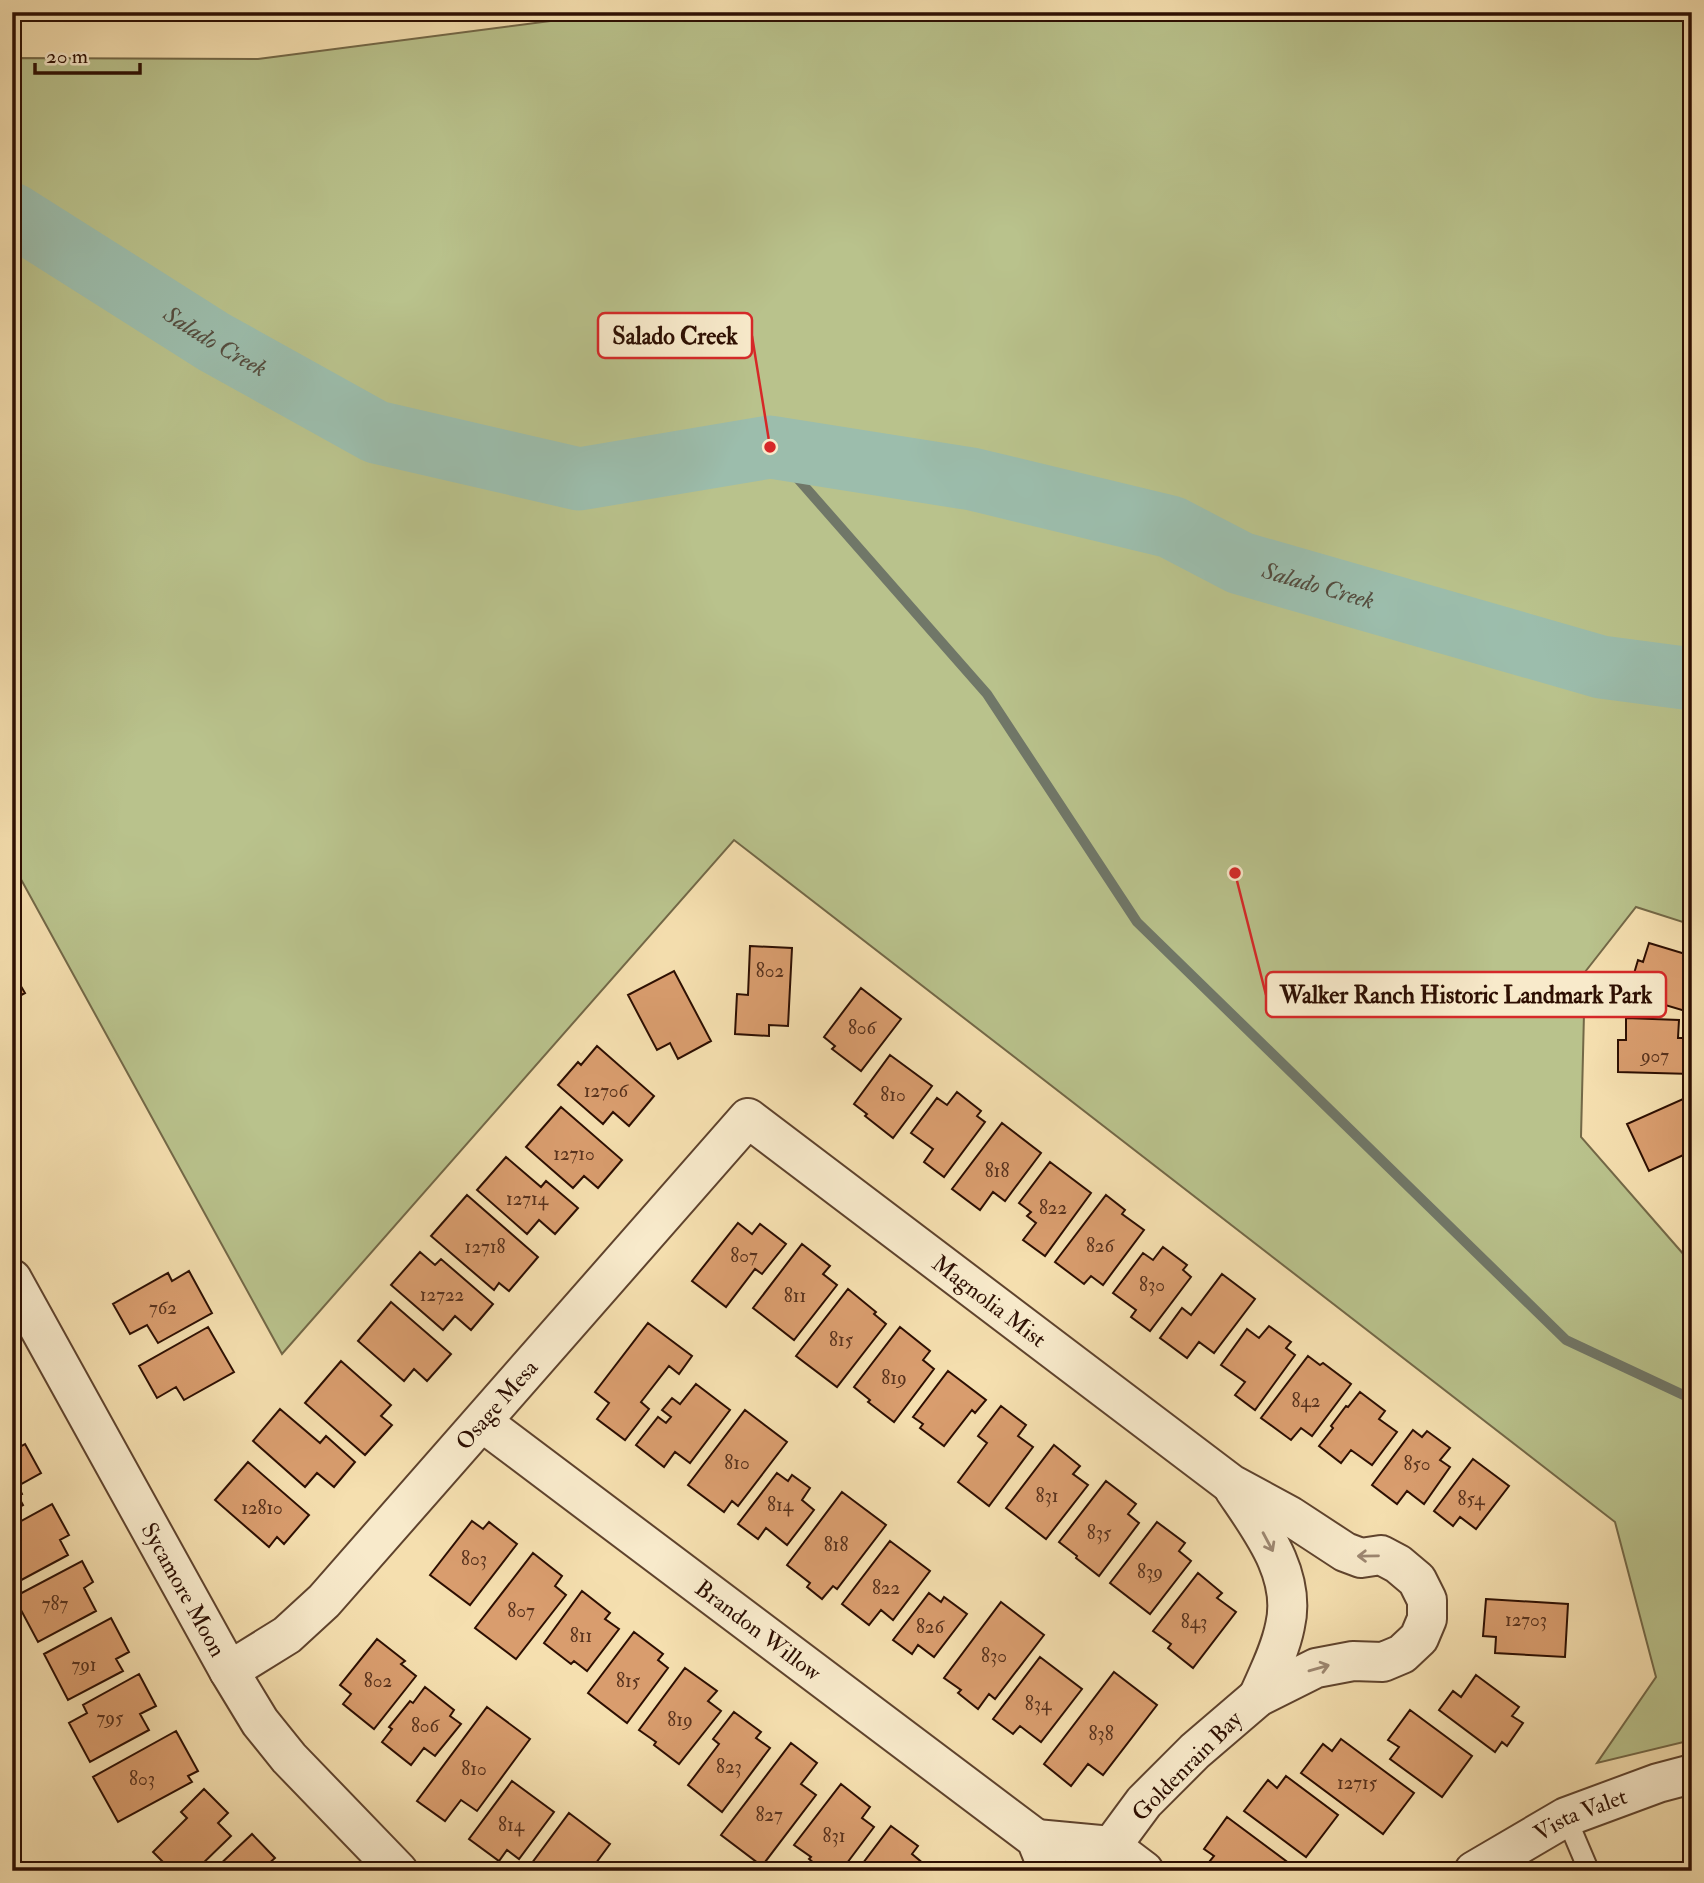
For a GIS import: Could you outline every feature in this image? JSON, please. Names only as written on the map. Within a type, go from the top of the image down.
[{"type":"street","name":"Osage Mesa","points":[[229,1671],[287,1635],[324,1601],[748,1118]]},
{"type":"street","name":"Magnolia Mist","points":[[748,1118],[1231,1484],[1290,1516],[1345,1552],[1361,1558],[1381,1555],[1398,1564],[1416,1580],[1427,1600],[1427,1619],[1419,1638],[1402,1654],[1383,1662],[1353,1661],[1316,1668],[1258,1697]]},
{"type":"street","name":"Sycamore Moon","points":[[12,1279],[229,1671],[260,1722],[289,1758],[398,1871]]},
{"type":"street","name":"Brandon Willow","points":[[482,1422],[1043,1855],[1102,1858]]},
{"type":"street","name":"Magnolia Mist","points":[[1231,1484],[1268,1540],[1283,1574],[1288,1597],[1286,1626],[1258,1697]]},
{"type":"street","name":"Goldenrain Bay","points":[[1102,1858],[1144,1802],[1195,1751],[1258,1697]]},
{"type":"street","name":"Vista Valet","points":[[1474,1871],[1566,1817],[1658,1783],[1692,1774]]},
{"type":"street","points":[[1102,1858],[1144,1871]]},
{"type":"lane","points":[[1566,1817],[1589,1871]]},
{"type":"green space","points":[[620,12],[1692,12],[1692,925],[1636,907],[1585,972],[1581,1137],[1692,1264],[1692,1740],[1597,1763],[1656,1677],[1615,1522],[734,840],[282,1354],[12,863],[12,58],[258,59]]},
{"type":"building","points":[[1649,943],[1692,956],[1692,1013],[1628,994],[1638,960],[1643,962]]},
{"type":"building","points":[[750,946],[792,948],[788,1026],[769,1025],[769,1036],[735,1034],[737,994],[748,995]]},
{"type":"building","points":[[12,971],[25,993],[12,1000]]},
{"type":"building","points":[[674,971],[711,1041],[678,1059],[670,1043],[657,1050],[628,995]]},
{"type":"building","points":[[861,988],[901,1019],[861,1071],[832,1049],[835,1046],[824,1037]]},
{"type":"building","points":[[1626,1018],[1679,1020],[1678,1038],[1692,1038],[1692,1074],[1618,1072],[1618,1040],[1626,1040]]},
{"type":"building","points":[[597,1046],[654,1096],[629,1126],[613,1112],[603,1124],[558,1085],[578,1062],[581,1065]]},
{"type":"building","points":[[890,1055],[932,1086],[893,1138],[854,1104]]},
{"type":"building","points":[[957,1092],[981,1111],[977,1116],[985,1122],[944,1177],[924,1162],[933,1149],[911,1133],[937,1098],[947,1105]]},
{"type":"building","points":[[1692,1095],[1692,1151],[1649,1171],[1627,1124]]},
{"type":"building","points":[[561,1107],[622,1160],[598,1188],[584,1176],[573,1188],[526,1147]]},
{"type":"building","points":[[1002,1123],[1041,1153],[1005,1201],[993,1192],[980,1210],[952,1189]]},
{"type":"building","points":[[506,1157],[541,1187],[546,1181],[578,1208],[555,1234],[539,1220],[527,1234],[477,1190]]},
{"type":"building","points":[[1050,1162],[1091,1193],[1045,1256],[1023,1240],[1036,1223],[1027,1216],[1031,1212],[1019,1203]]},
{"type":"building","points":[[467,1195],[538,1257],[509,1291],[499,1283],[494,1290],[431,1236]]},
{"type":"building","points":[[1106,1195],[1125,1210],[1122,1214],[1144,1230],[1103,1285],[1091,1276],[1084,1284],[1055,1262]]},
{"type":"building","points":[[738,1223],[752,1234],[760,1224],[786,1244],[762,1274],[755,1269],[726,1307],[692,1281]]},
{"type":"building","points":[[802,1244],[830,1266],[823,1274],[837,1285],[794,1340],[753,1308]]},
{"type":"building","points":[[1163,1247],[1187,1265],[1183,1270],[1191,1277],[1150,1331],[1131,1317],[1136,1310],[1113,1293],[1143,1253],[1153,1260]]},
{"type":"building","points":[[420,1252],[435,1265],[441,1259],[493,1304],[471,1330],[455,1316],[443,1330],[391,1285]]},
{"type":"building","points":[[189,1271],[212,1313],[158,1343],[147,1325],[130,1334],[113,1304],[168,1273],[172,1281]]},
{"type":"building","points":[[1222,1274],[1255,1299],[1214,1353],[1199,1342],[1187,1358],[1160,1338],[1182,1308],[1191,1315]]},
{"type":"building","points":[[848,1289],[886,1324],[837,1387],[796,1356]]},
{"type":"building","points":[[391,1302],[451,1354],[427,1381],[414,1369],[404,1381],[358,1341]]},
{"type":"building","points":[[648,1323],[692,1356],[679,1374],[669,1366],[641,1402],[649,1409],[625,1440],[597,1419],[609,1403],[595,1392]]},
{"type":"building","points":[[1269,1326],[1291,1342],[1286,1348],[1295,1355],[1255,1410],[1235,1395],[1245,1382],[1221,1365],[1247,1329],[1259,1338]]},
{"type":"building","points":[[208,1327],[234,1372],[184,1400],[176,1387],[157,1398],[139,1366]]},
{"type":"building","points":[[900,1327],[930,1351],[923,1360],[934,1369],[894,1422],[854,1387]]},
{"type":"building","points":[[1308,1356],[1320,1365],[1323,1363],[1351,1384],[1312,1436],[1301,1428],[1291,1440],[1261,1418]]},
{"type":"building","points":[[341,1361],[391,1405],[381,1416],[392,1425],[365,1455],[305,1403]]},
{"type":"building","points":[[948,1371],[986,1400],[975,1413],[972,1410],[944,1446],[920,1428],[923,1424],[913,1417]]},
{"type":"building","points":[[696,1384],[730,1410],[690,1463],[675,1452],[664,1467],[636,1445],[658,1417],[666,1423],[671,1417],[662,1410],[672,1398],[680,1404]]},
{"type":"building","points":[[1360,1392],[1385,1411],[1379,1419],[1397,1432],[1372,1465],[1351,1450],[1341,1463],[1319,1446],[1346,1406],[1348,1407]]},
{"type":"building","points":[[1001,1406],[1026,1425],[1018,1436],[1033,1447],[989,1506],[958,1482],[987,1443],[978,1436]]},
{"type":"building","points":[[280,1409],[320,1443],[326,1436],[355,1462],[334,1487],[317,1473],[305,1487],[253,1441]]},
{"type":"building","points":[[745,1410],[787,1442],[738,1506],[732,1501],[724,1512],[688,1485]]},
{"type":"building","points":[[1413,1430],[1422,1437],[1427,1431],[1450,1448],[1440,1460],[1450,1467],[1424,1504],[1407,1491],[1397,1504],[1372,1485]]},
{"type":"building","points":[[25,1444],[41,1473],[18,1486],[22,1494],[18,1496],[23,1505],[12,1511],[12,1451]]},
{"type":"building","points":[[1054,1445],[1080,1466],[1073,1474],[1088,1485],[1046,1539],[1006,1508]]},
{"type":"building","points":[[1473,1459],[1509,1486],[1476,1529],[1460,1517],[1453,1526],[1434,1511]]},
{"type":"building","points":[[248,1462],[309,1515],[284,1544],[277,1537],[269,1547],[215,1500]]},
{"type":"building","points":[[777,1473],[788,1481],[792,1475],[810,1488],[802,1500],[814,1510],[787,1545],[766,1528],[758,1539],[738,1524]]},
{"type":"building","points":[[1106,1481],[1136,1504],[1128,1514],[1139,1523],[1099,1576],[1059,1542]]},
{"type":"building","points":[[842,1492],[886,1525],[837,1589],[833,1586],[822,1599],[807,1587],[810,1583],[787,1565]]},
{"type":"building","points":[[52,1504],[69,1535],[60,1540],[68,1555],[12,1585],[12,1526]]},
{"type":"building","points":[[472,1521],[483,1529],[489,1522],[517,1544],[470,1605],[430,1575]]},
{"type":"building","points":[[1157,1522],[1185,1543],[1179,1551],[1191,1561],[1150,1614],[1110,1583]]},
{"type":"building","points":[[890,1541],[930,1571],[893,1620],[881,1610],[869,1625],[842,1604]]},
{"type":"building","points":[[533,1553],[562,1576],[555,1586],[566,1595],[516,1659],[475,1628]]},
{"type":"building","points":[[82,1561],[93,1582],[84,1588],[96,1611],[38,1642],[14,1597]]},
{"type":"building","points":[[1198,1573],[1222,1593],[1217,1598],[1236,1612],[1193,1668],[1168,1648],[1171,1644],[1153,1631]]},
{"type":"building","points":[[582,1591],[610,1613],[605,1619],[619,1629],[587,1671],[574,1661],[571,1664],[544,1643]]},
{"type":"building","points":[[929,1593],[941,1602],[944,1597],[967,1614],[934,1657],[918,1645],[912,1654],[893,1640]]},
{"type":"building","points":[[1486,1599],[1568,1604],[1565,1657],[1495,1653],[1496,1637],[1483,1636]]},
{"type":"building","points":[[1001,1602],[1044,1635],[995,1699],[989,1694],[978,1709],[958,1693],[961,1690],[944,1678]]},
{"type":"building","points":[[111,1618],[129,1652],[116,1659],[123,1671],[68,1700],[44,1654]]},
{"type":"building","points":[[634,1632],[663,1654],[658,1660],[668,1668],[627,1723],[588,1693]]},
{"type":"building","points":[[377,1639],[405,1661],[401,1664],[416,1676],[374,1729],[343,1704],[351,1694],[340,1685]]},
{"type":"building","points":[[1040,1657],[1082,1689],[1041,1742],[1020,1726],[1013,1734],[993,1719]]},
{"type":"building","points":[[685,1668],[717,1691],[708,1701],[721,1711],[679,1764],[639,1730]]},
{"type":"building","points":[[1114,1672],[1157,1705],[1103,1775],[1088,1764],[1071,1786],[1044,1764]]},
{"type":"building","points":[[139,1674],[156,1706],[140,1714],[149,1730],[90,1762],[69,1723],[87,1713],[83,1705]]},
{"type":"building","points":[[1476,1675],[1519,1707],[1512,1716],[1523,1723],[1507,1746],[1502,1742],[1495,1752],[1439,1710],[1453,1691],[1461,1697]]},
{"type":"building","points":[[425,1687],[454,1710],[450,1716],[461,1724],[435,1756],[424,1748],[411,1765],[382,1742],[392,1729],[389,1727]]},
{"type":"building","points":[[487,1707],[530,1739],[477,1811],[461,1800],[445,1821],[417,1801]]},
{"type":"building","points":[[1410,1710],[1472,1756],[1442,1797],[1390,1759],[1399,1747],[1388,1740]]},
{"type":"building","points":[[734,1712],[761,1732],[756,1738],[770,1748],[722,1812],[688,1785],[719,1744],[713,1739]]},
{"type":"building","points":[[176,1731],[198,1771],[188,1776],[192,1782],[118,1822],[93,1777]]},
{"type":"building","points":[[1341,1739],[1414,1793],[1383,1834],[1301,1773],[1323,1744],[1332,1751]]},
{"type":"building","points":[[791,1743],[817,1763],[801,1784],[816,1795],[762,1866],[721,1835]]},
{"type":"building","points":[[1286,1776],[1338,1815],[1306,1857],[1244,1811],[1268,1780],[1277,1788]]},
{"type":"building","points":[[512,1781],[554,1812],[519,1859],[507,1850],[499,1861],[469,1839]]},
{"type":"building","points":[[841,1784],[870,1807],[862,1818],[874,1827],[841,1871],[824,1871],[794,1845]]},
{"type":"building","points":[[204,1789],[228,1813],[218,1823],[231,1836],[195,1871],[172,1871],[153,1852],[187,1818],[181,1812]]},
{"type":"building","points":[[569,1813],[610,1844],[590,1871],[526,1871]]},
{"type":"building","points":[[1227,1817],[1290,1864],[1284,1871],[1210,1871],[1205,1867],[1214,1856],[1204,1849]]},
{"type":"building","points":[[891,1826],[918,1846],[912,1854],[924,1864],[920,1871],[857,1871]]},
{"type":"building","points":[[252,1834],[275,1858],[266,1866],[271,1871],[213,1871]]},
{"type":"waterway","name":"Salado Creek","points":[[12,214],[214,342],[376,432],[579,479],[770,447],[972,479],[1171,527],[1240,563],[1601,667],[1692,679]]},
{"type":"waterway","points":[[770,447],[987,694],[1137,922],[1566,1340],[1692,1399]]},
{"type":"place","name":"Salado Creek","points":[[770,447]]},
{"type":"place","name":"Walker Ranch Historic Landmark Park","points":[[1235,873]]}]
